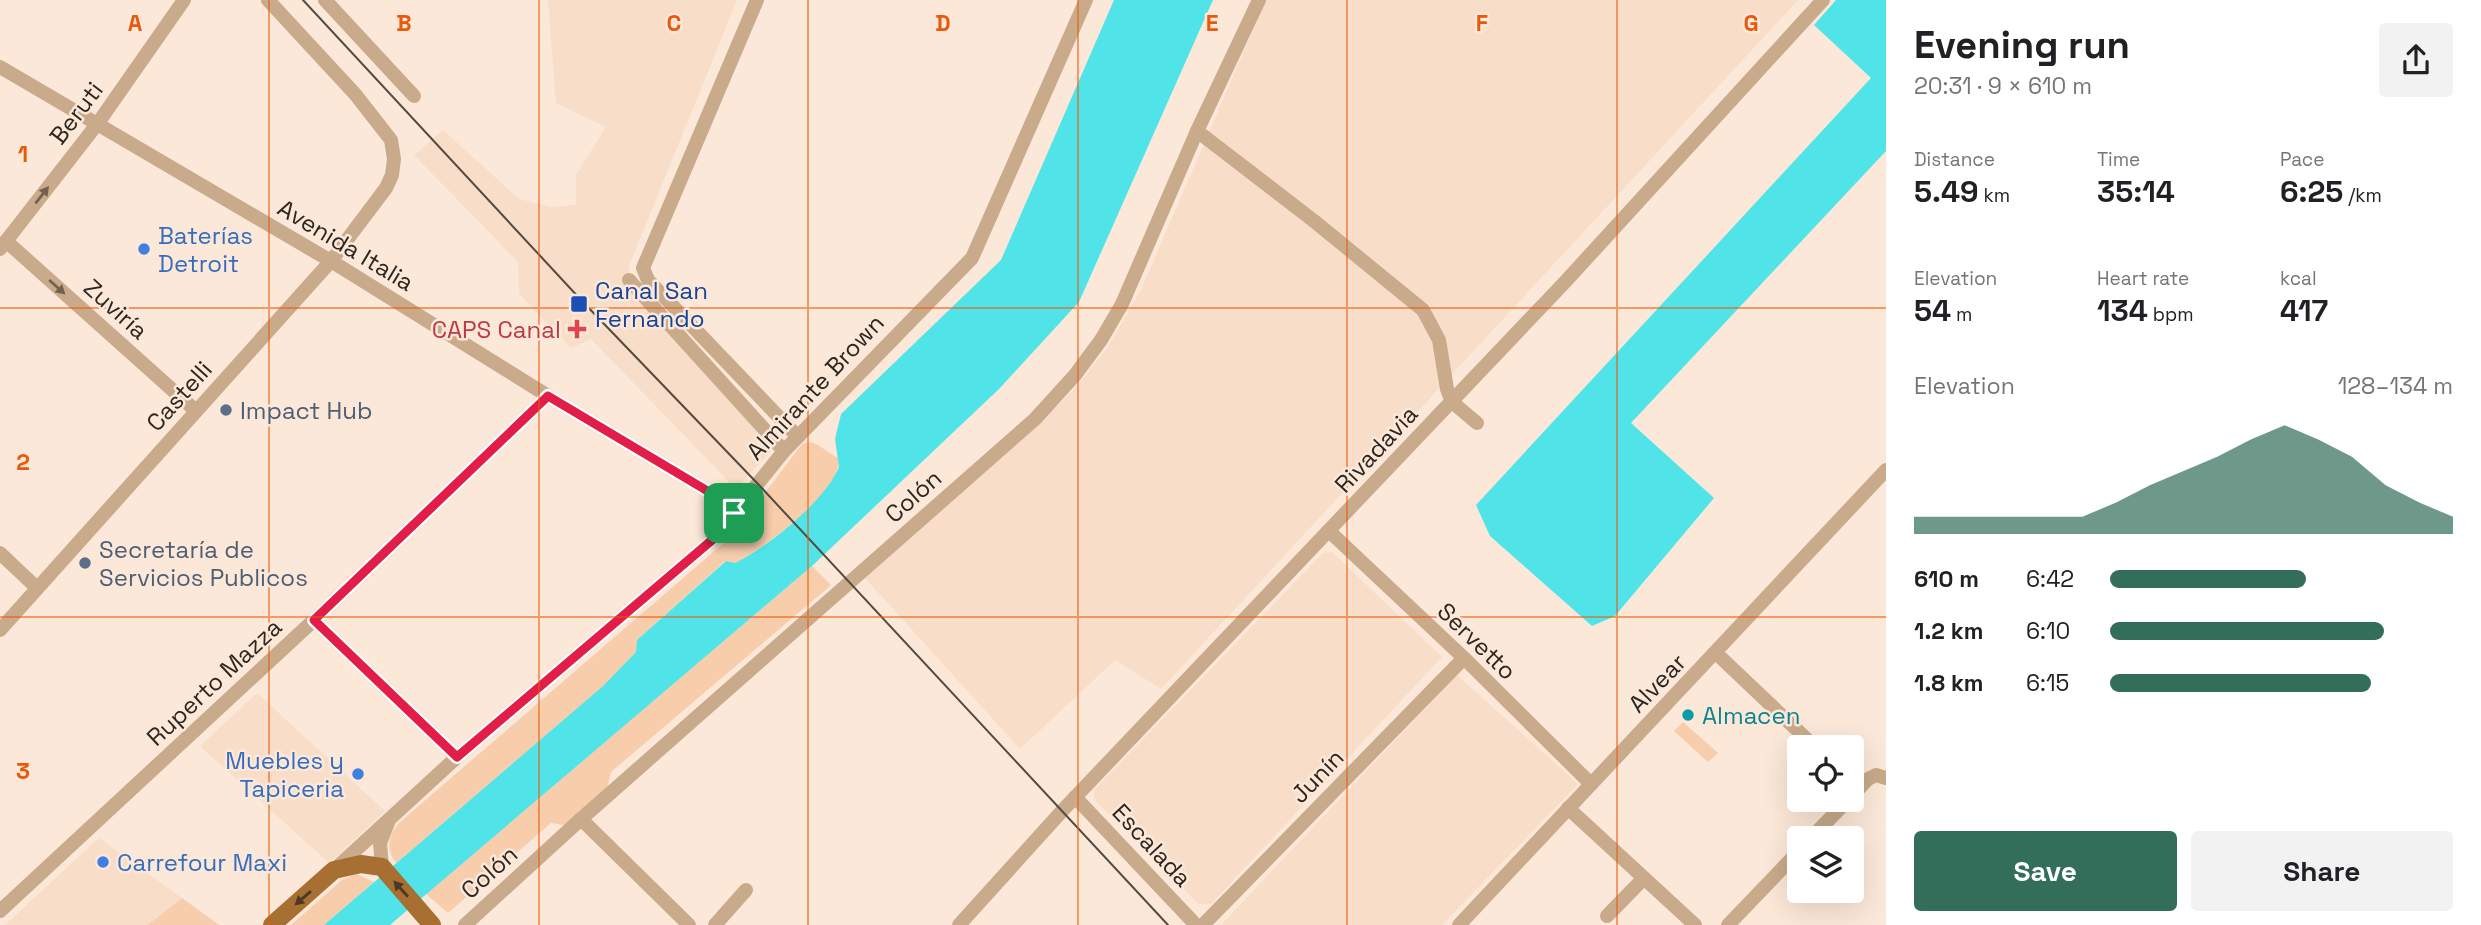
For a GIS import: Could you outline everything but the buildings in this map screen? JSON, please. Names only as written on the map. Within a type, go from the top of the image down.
[{"type":"main road","points":[[334,870],[361,864],[382,867],[426,918]]},
{"type":"main road","name":"Almirante Brown","points":[[272,925],[334,870]]},
{"type":"street","name":"Beruti","points":[[3,245],[98,123],[184,0]]},
{"type":"street","name":"Castelli","points":[[0,629],[331,261],[386,188],[392,174],[394,159],[391,140],[355,94],[268,0]]},
{"type":"street","points":[[325,0],[414,96]]},
{"type":"street","points":[[757,0],[643,268],[648,280],[798,437]]},
{"type":"street","name":"Almirante Brown","points":[[334,870],[457,757],[725,529],[734,513],[784,451],[972,258],[1086,0]]},
{"type":"street","name":"Colón","points":[[465,925],[581,819],[1035,419],[1075,375],[1101,340],[1122,304],[1197,131],[1259,0]]},
{"type":"street","name":"Rivadavia","points":[[958,925],[1075,797],[1565,282],[1823,0]]},
{"type":"street","name":"Avenida Italia","points":[[0,67],[331,261],[548,396],[721,499],[734,513]]},
{"type":"street","points":[[1197,131],[1423,310],[1439,340],[1447,389],[1452,402],[1477,423]]},
{"type":"street","name":"Zuviría","points":[[3,245],[196,411]]},
{"type":"street","points":[[629,280],[784,451]]},
{"type":"street","name":"Ruperto Mazza","points":[[0,911],[314,620],[548,396]]},
{"type":"street","name":"Alvear","points":[[1459,925],[1886,470]]},
{"type":"street","name":"Servetto","points":[[1330,532],[1464,658],[1591,784]]},
{"type":"street","points":[[0,553],[37,588]]},
{"type":"street","points":[[314,620],[457,757]]},
{"type":"street","points":[[1716,653],[1802,735]]},
{"type":"street","name":"Junín","points":[[1203,925],[1464,658]]},
{"type":"street","points":[[1864,782],[1881,776]]},
{"type":"street","name":"Escalada","points":[[1075,797],[1196,925]]},
{"type":"street","points":[[1568,808],[1695,925]]},
{"type":"street","points":[[1822,826],[1834,812]]},
{"type":"street","points":[[382,867],[380,843],[390,818]]},
{"type":"street","points":[[581,819],[689,925]]},
{"type":"street","points":[[1728,925],[1787,864]]},
{"type":"street","points":[[1607,916],[1644,878]]},
{"type":"street","points":[[715,925],[746,890]]},
{"type":"shaded area","points":[[548,0],[737,0],[629,266],[628,285],[773,449],[736,489],[591,339],[571,348],[519,294],[518,262],[414,155],[443,130],[519,199],[552,207],[576,205],[576,175],[606,127],[556,103]]},
{"type":"shaded area","points":[[1266,0],[1798,0],[1161,689],[1115,660],[1020,749],[865,578],[1075,389],[1107,348],[1141,290]]},
{"type":"shaded area","points":[[810,442],[839,459],[828,487],[814,503],[781,533],[748,556],[735,563],[725,561],[637,640],[636,652],[603,686],[396,863],[390,853],[389,842],[400,822],[733,535],[802,444]]},
{"type":"shaded area","points":[[1332,552],[1442,657],[1211,904],[1199,904],[1094,799],[1094,790],[1323,553]]},
{"type":"shaded area","points":[[812,566],[831,585],[611,772],[607,789],[565,825],[551,823],[448,913],[426,894]]},
{"type":"shaded area","points":[[1457,675],[1578,784],[1442,925],[1221,925]]},
{"type":"shaded area","points":[[257,693],[385,811],[329,863],[200,746]]},
{"type":"shaded area","points":[[1683,722],[1718,753],[1708,762],[1674,731]]},
{"type":"shaded area","name":"Carrefour Maxi","points":[[99,838],[219,925],[5,925]]},
{"type":"shaded area","points":[[356,874],[374,882],[324,925],[291,925],[342,880]]},
{"type":"shaded area","points":[[182,898],[219,925],[148,925]]},
{"type":"water","points":[[1114,0],[1213,0],[1079,302],[999,389],[812,566],[390,925],[324,925],[603,686],[636,652],[637,640],[726,561],[735,563],[779,535],[821,494],[839,467],[835,439],[841,414],[1001,260]]},
{"type":"water","points":[[1836,0],[1886,0],[1886,151],[1631,423],[1714,498],[1615,616],[1592,626],[1490,536],[1476,505],[1871,78],[1814,25]]},
{"type":"tram line","points":[[303,0],[1168,925]]},
{"type":"place","name":"Baterías Detroit","points":[[144,249]]},
{"type":"place","name":"Canal San Fernando","points":[[579,304]]},
{"type":"place","name":"CAPS Canal","points":[[577,329]]},
{"type":"place","name":"Impact Hub","points":[[226,410]]},
{"type":"place","name":"Secretaría de Servicios Publicos","points":[[85,563]]},
{"type":"place","name":"Almacen","points":[[1688,715]]},
{"type":"place","name":"Muebles y Tapiceria","points":[[358,774]]},
{"type":"place","name":"Carrefour Maxi","points":[[103,862]]},
{"type":"route","points":[[548,396],[721,499],[734,513],[725,529],[457,757],[314,620],[548,396]]}]
